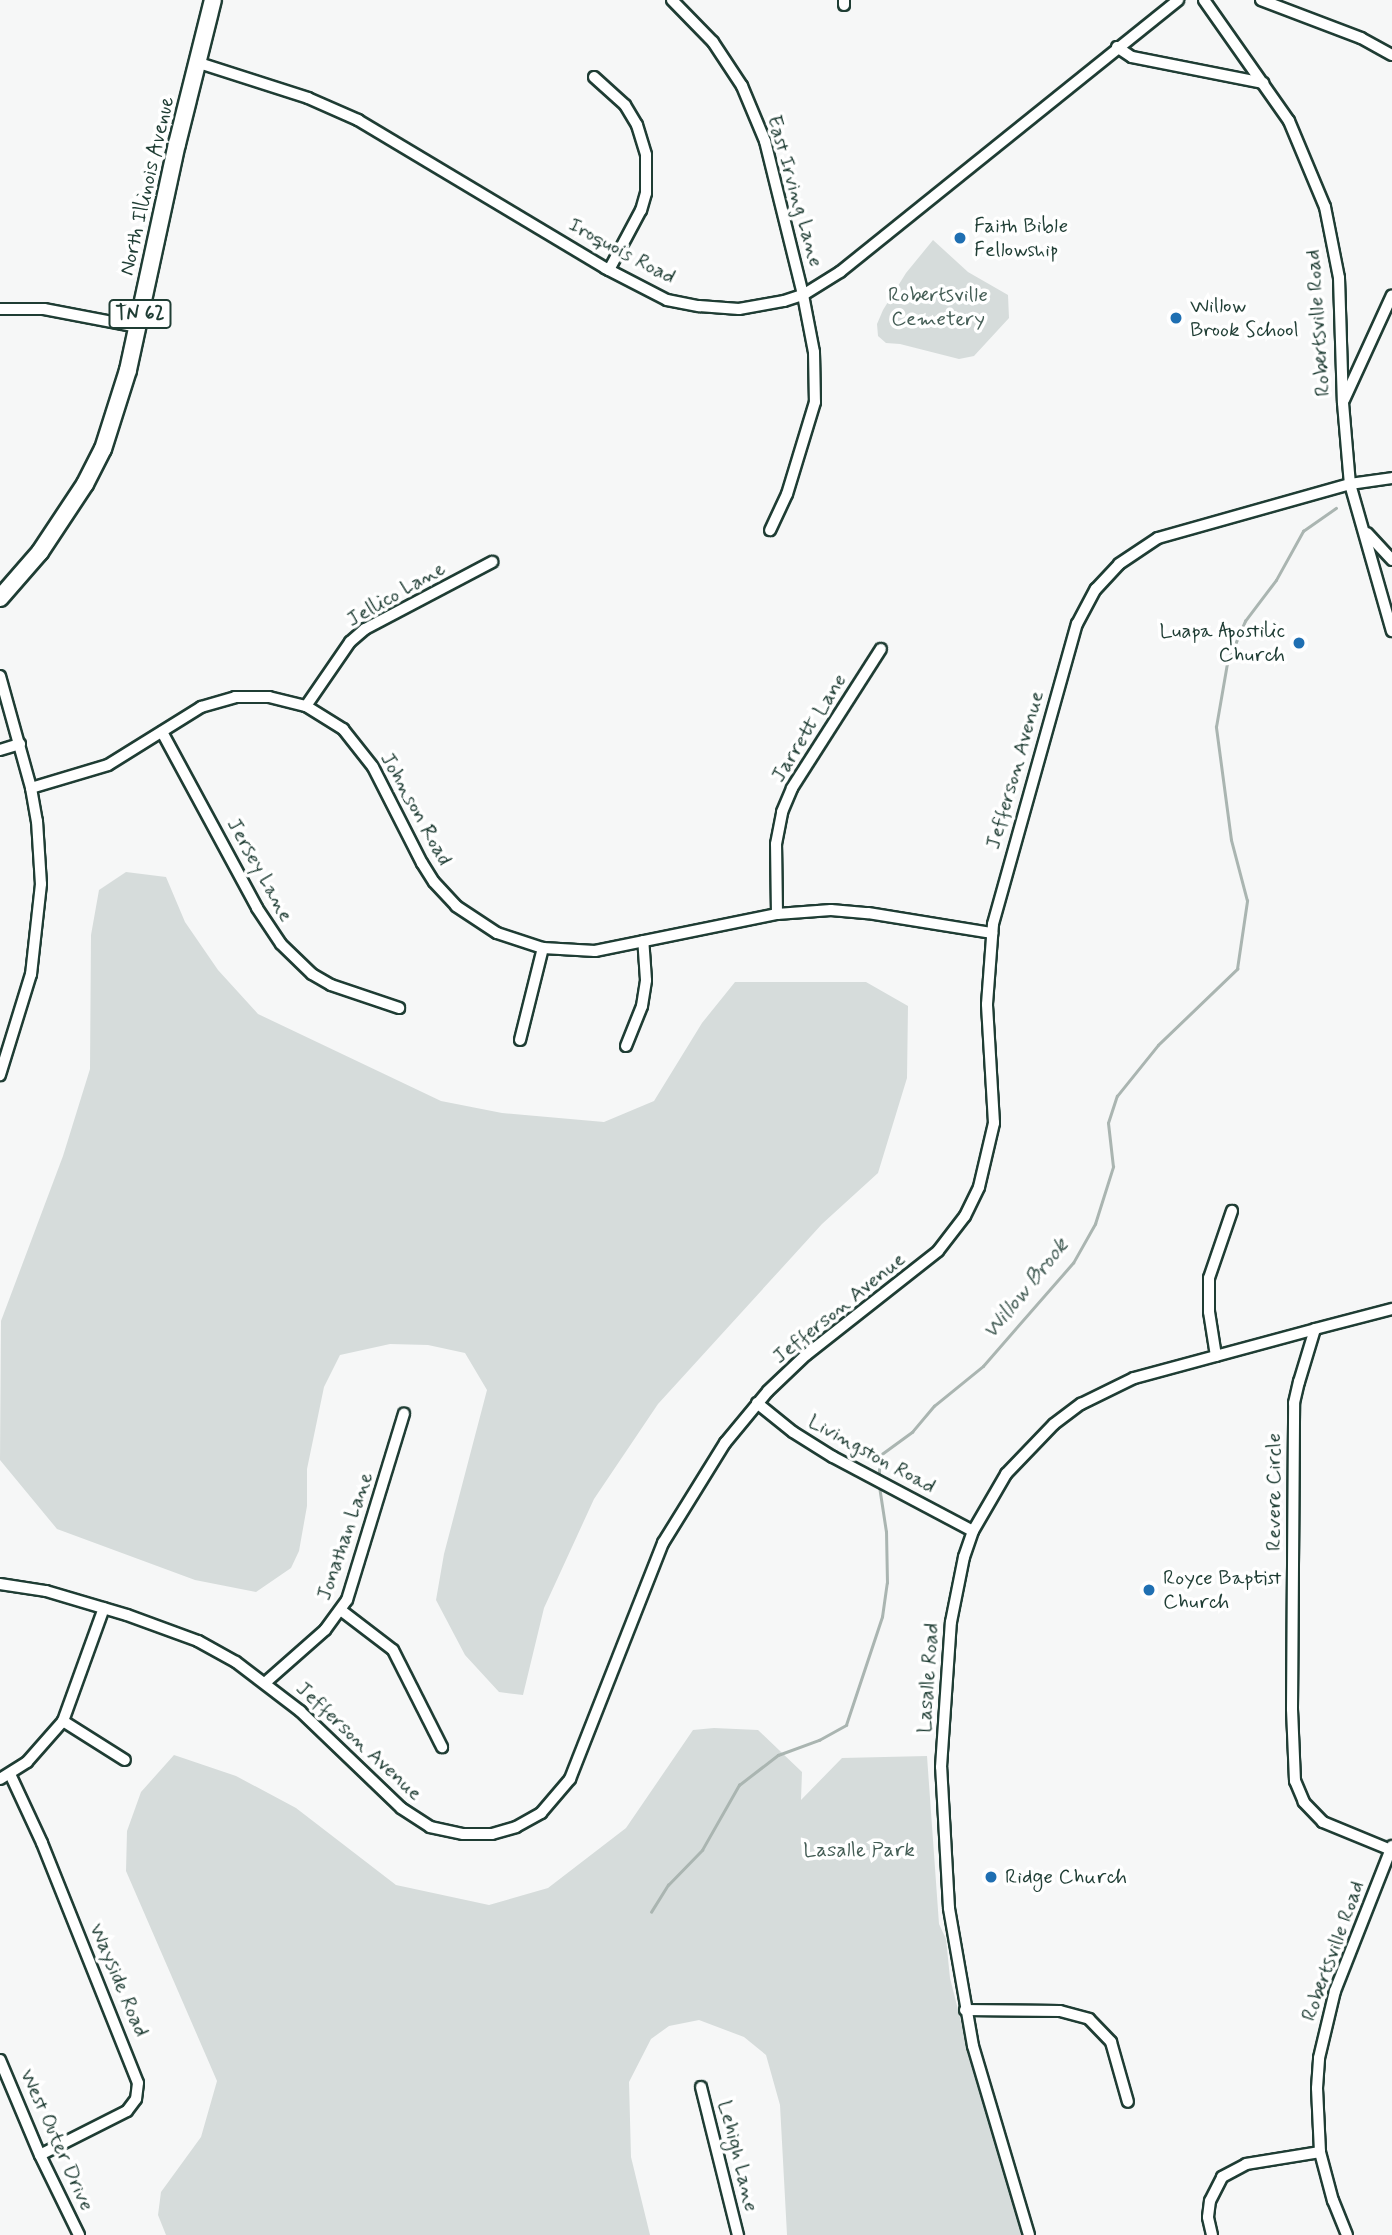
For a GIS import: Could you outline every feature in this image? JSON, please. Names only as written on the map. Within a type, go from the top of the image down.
[{"type":"highway","name":"North Illinois Avenue","points":[[0,598],[40,552],[85,484],[116,412],[138,327],[196,62],[213,0]]},
{"type":"street","name":"East Irving Lane","points":[[672,0],[713,42],[742,86],[765,141],[803,295],[814,352],[815,402],[788,494],[770,530]]},
{"type":"street","name":"Iroquois Road","points":[[196,62],[304,96],[358,120],[609,270],[667,300],[699,306],[751,308],[803,295],[840,272],[1178,0]]},
{"type":"street","name":"Robertsville Road","points":[[1204,0],[1289,121],[1325,207],[1339,278],[1342,403],[1350,484],[1392,631]]},
{"type":"street","points":[[1261,0],[1361,38],[1392,55]]},
{"type":"street","points":[[1117,47],[1132,57],[1263,83]]},
{"type":"street","points":[[594,76],[625,105],[637,125],[646,155],[646,193],[641,210],[609,270]]},
{"type":"street","points":[[1342,403],[1392,295]]},
{"type":"street","points":[[0,309],[44,309],[138,327]]},
{"type":"street","name":"Jefferson Avenue","points":[[0,1584],[46,1591],[198,1641],[266,1682],[401,1808],[430,1827],[463,1834],[492,1833],[516,1827],[541,1813],[570,1779],[651,1569],[675,1520],[725,1443],[757,1403],[831,1333],[938,1251],[965,1216],[979,1187],[993,1123],[987,1013],[992,933],[1077,624],[1096,589],[1119,564],[1158,538],[1350,484],[1392,478]]},
{"type":"street","points":[[1365,531],[1392,560]]},
{"type":"street","name":"Jellico Lane","points":[[306,706],[350,642],[365,629],[492,562]]},
{"type":"street","name":"Jarrett Lane","points":[[777,914],[776,844],[782,812],[792,788],[881,649]]},
{"type":"street","points":[[0,676],[31,788],[40,858],[39,921],[26,994],[0,1075]]},
{"type":"street","name":"Johnson Road","points":[[31,788],[84,775],[107,765],[201,707],[235,697],[269,697],[306,706],[343,729],[359,746],[422,863],[456,905],[497,933],[543,948],[595,951],[777,914],[831,910],[868,913],[992,933]]},
{"type":"street","name":"Jersey Lane","points":[[162,732],[257,908],[281,944],[313,974],[331,985],[399,1008]]},
{"type":"street","points":[[0,750],[20,744]]},
{"type":"street","points":[[626,1046],[642,1006],[646,980],[643,941]]},
{"type":"street","points":[[520,1040],[543,948]]},
{"type":"street","points":[[1216,1356],[1209,1312],[1209,1278],[1232,1211]]},
{"type":"street","points":[[1315,1329],[1392,1309]]},
{"type":"street","name":"Lasalle Road","points":[[1029,2235],[983,2083],[965,2010],[949,1908],[941,1767],[953,1611],[964,1557],[973,1531],[1006,1474],[1054,1424],[1081,1404],[1134,1378],[1315,1329]]},
{"type":"street","name":"Revere Circle","points":[[1315,1329],[1294,1403],[1292,1709],[1295,1781],[1304,1802],[1323,1822],[1391,1848]]},
{"type":"street","name":"Livingston Road","points":[[757,1403],[793,1432],[833,1457],[973,1531]]},
{"type":"street","name":"Jonathan Lane","points":[[266,1682],[325,1630],[342,1611],[357,1572],[404,1414]]},
{"type":"street","points":[[5,1777],[47,1742],[63,1721],[104,1608]]},
{"type":"street","points":[[342,1611],[393,1650],[442,1747]]},
{"type":"street","points":[[63,1721],[125,1760]]},
{"type":"street","name":"Wayside Road","points":[[5,1777],[45,1851],[138,2082],[136,2099],[127,2111],[40,2155]]},
{"type":"street","name":"Robertsville Road","points":[[1348,2235],[1333,2201],[1320,2152],[1317,2088],[1323,2035],[1335,1991],[1391,1848]]},
{"type":"street","points":[[965,2010],[1059,2011],[1089,2019],[1111,2042],[1128,2102]]},
{"type":"street","name":"West Outer Drive","points":[[0,2060],[40,2155],[79,2235]]},
{"type":"street","name":"Lehigh Lane","points":[[701,2087],[738,2235]]},
{"type":"street","points":[[1212,2235],[1208,2217],[1209,2201],[1222,2177],[1246,2164],[1320,2152]]},
{"type":"green space","name":"Robertsville Cemetery","points":[[933,240],[968,272],[1008,295],[1009,318],[974,356],[959,359],[886,343],[878,336],[877,324],[883,310],[906,273]]},
{"type":"green space","points":[[126,872],[166,877],[185,922],[218,970],[258,1014],[441,1101],[502,1113],[604,1122],[654,1101],[702,1023],[735,982],[866,982],[908,1006],[907,1078],[878,1173],[822,1224],[658,1404],[594,1499],[544,1608],[523,1695],[499,1692],[465,1655],[436,1600],[444,1554],[487,1390],[465,1353],[428,1345],[390,1344],[340,1355],[324,1387],[307,1469],[307,1506],[299,1551],[291,1568],[256,1592],[195,1580],[57,1529],[0,1460],[1,1321],[63,1156],[90,1069],[91,935],[99,890]]},
{"type":"green space","name":"Lasalle Park","points":[[693,1730],[758,1730],[802,1772],[801,1800],[842,1758],[927,1756],[939,1924],[946,1939],[950,1978],[973,2069],[1022,2235],[787,2235],[780,2105],[766,2055],[744,2037],[699,2020],[669,2026],[651,2039],[629,2082],[631,2157],[650,2235],[166,2235],[158,2215],[161,2192],[201,2137],[217,2081],[126,1871],[127,1831],[141,1792],[174,1755],[236,1776],[296,1808],[396,1885],[489,1905],[548,1888],[626,1828]]},
{"type":"waterway","name":"Willow Brook","points":[[879,1476],[879,1456],[912,1432],[934,1406],[983,1366],[1073,1263],[1095,1224],[1113,1167],[1108,1123],[1117,1096],[1158,1045],[1237,969],[1247,901],[1231,840],[1216,727],[1227,663],[1245,621],[1276,580],[1303,531],[1336,508]]},
{"type":"waterway","name":"Willow Brook","points":[[651,1912],[668,1885],[702,1850],[739,1785],[778,1755],[819,1740],[846,1725],[882,1617],[887,1583],[886,1532],[879,1486]]},
{"type":"place","name":"Faith Bible Fellowship","points":[[960,238]]},
{"type":"place","name":"Willow Brook School","points":[[1176,318]]},
{"type":"place","name":"Luapa Apostilic Church","points":[[1299,643]]},
{"type":"place","name":"Royce Baptist Church","points":[[1149,1590]]},
{"type":"place","name":"Ridge Church","points":[[991,1877]]}]
